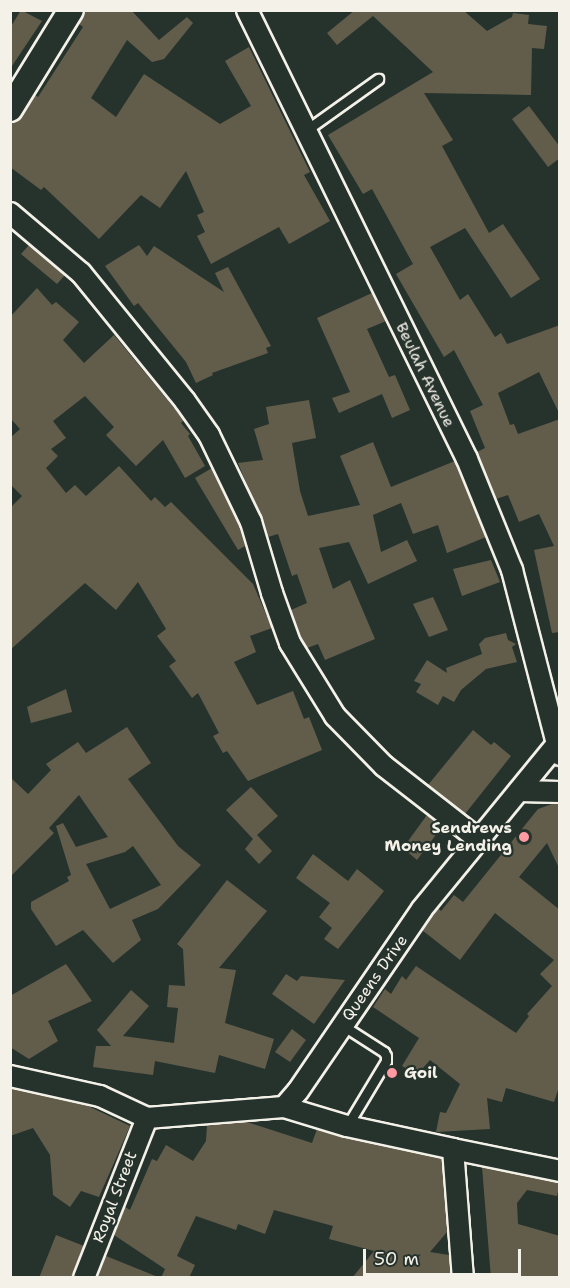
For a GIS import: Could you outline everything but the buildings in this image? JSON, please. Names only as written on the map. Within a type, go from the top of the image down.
[{"type":"street","points":[[10,109],[71,10]]},
{"type":"street","name":"Beulah Avenue","points":[[247,10],[466,459],[498,537],[526,617],[558,750]]},
{"type":"street","points":[[10,213],[81,273],[185,401],[209,435],[251,522],[290,643],[335,716],[384,766],[479,840]]},
{"type":"street","name":"Queens Drive","points":[[284,1107],[298,1091],[422,909],[519,791],[558,750]]},
{"type":"street","points":[[519,791],[560,792]]},
{"type":"street","points":[[10,1076],[100,1096],[147,1118],[284,1107],[348,1126],[560,1171]]},
{"type":"street","name":"Royal Street","points":[[84,1278],[147,1118]]},
{"type":"street","points":[[453,1149],[463,1278]]},
{"type":"lane","points":[[305,131],[378,80]]},
{"type":"lane","points":[[342,1025],[384,1052],[386,1056],[386,1061],[348,1126]]},
{"type":"place","name":"Sendrews Money Lending","points":[[524,837]]},
{"type":"place","name":"Goil","points":[[392,1073]]}]
